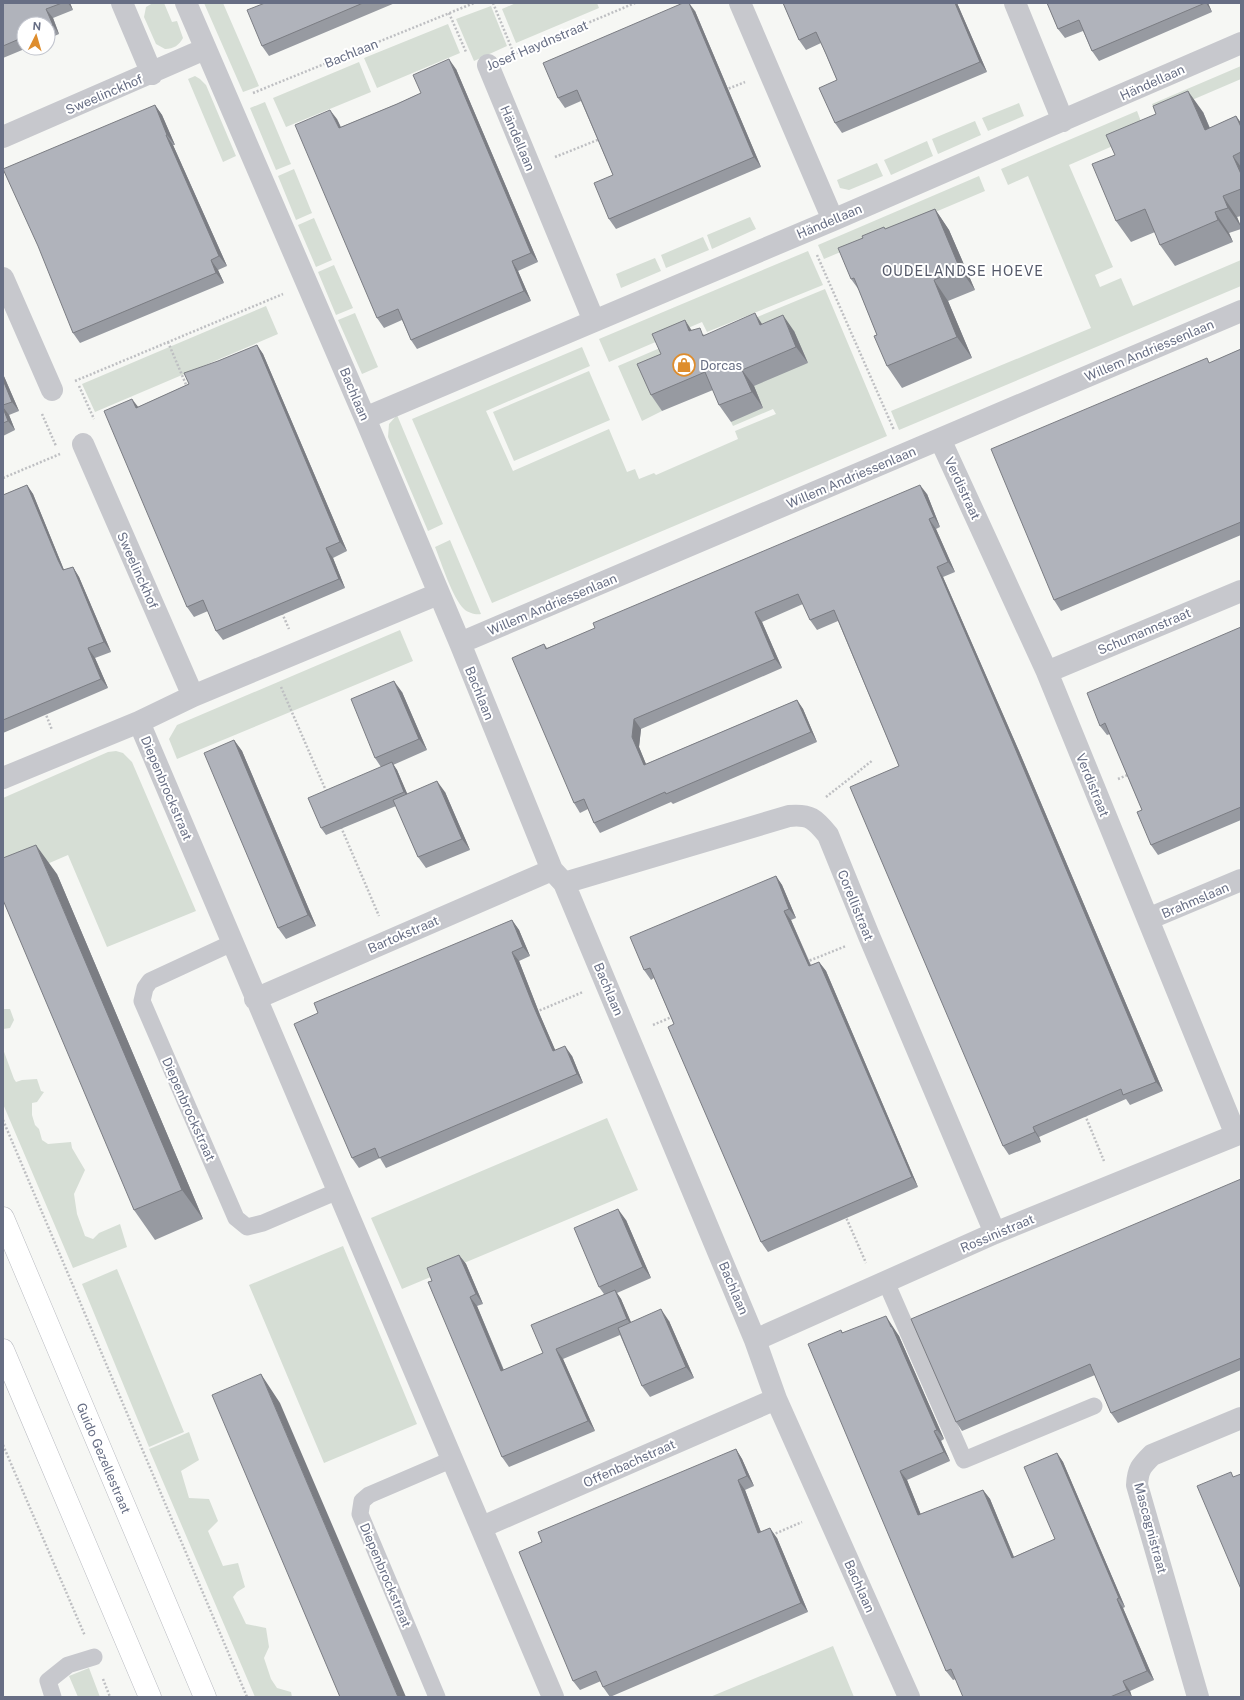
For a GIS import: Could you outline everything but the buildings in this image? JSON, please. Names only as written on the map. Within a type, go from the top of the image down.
[{"type":"main road","name":"Guido Gezellestraat","points":[[3,1218],[205,1697]]},
{"type":"main road","points":[[3,1350],[150,1697]]},
{"type":"street","points":[[122,3],[152,74]]},
{"type":"street","name":"Bachlaan","points":[[186,3],[365,418],[558,876],[606,982],[755,1340],[776,1399],[909,1697]]},
{"type":"street","points":[[740,3],[833,220]]},
{"type":"street","points":[[1015,3],[1063,121]]},
{"type":"street","name":"Händellaan","points":[[365,418],[833,220],[1241,43]]},
{"type":"street","name":"Sweelinckhof","points":[[3,138],[152,74],[205,49]]},
{"type":"street","name":"Händellaan","points":[[488,65],[594,320]]},
{"type":"street","points":[[3,278],[52,390]]},
{"type":"street","name":"Willem Andriessenlaan","points":[[460,643],[1241,311]]},
{"type":"street","name":"Verdistraat","points":[[940,439],[1047,672],[1148,919],[1239,1134]]},
{"type":"street","name":"Sweelinckhof","points":[[83,444],[193,696]]},
{"type":"street","name":"Schumannstraat","points":[[1047,672],[1241,591]]},
{"type":"street","points":[[3,778],[139,722],[193,696],[438,594]]},
{"type":"street","name":"Diepenbrockstraat","points":[[139,722],[255,999],[453,1459],[553,1697]]},
{"type":"street","points":[[558,876],[789,816],[804,815]]},
{"type":"street","name":"Corellistraat","points":[[804,815],[819,823],[828,835],[869,936],[995,1233]]},
{"type":"street","name":"Bartokstraat","points":[[255,999],[390,940],[558,876]]},
{"type":"street","name":"Brahmslaan","points":[[1148,919],[1241,880]]},
{"type":"street","name":"Rossinistraat","points":[[755,1340],[995,1233],[1239,1134]]},
{"type":"street","name":"Offenbachstraat","points":[[482,1527],[776,1399]]},
{"type":"street","name":"Mascagnistraat","points":[[1198,1697],[1137,1485],[1138,1471],[1144,1462],[1152,1455],[1241,1418]]},
{"type":"lane","name":"Diepenbrockstraat","points":[[232,943],[150,981],[145,988],[142,1001],[236,1218],[247,1227],[263,1223],[338,1191]]},
{"type":"lane","points":[[881,1285],[964,1460],[1094,1406]]},
{"type":"lane","name":"Diepenbrockstraat","points":[[437,1697],[360,1514],[362,1501],[369,1494],[453,1459]]},
{"type":"lane","points":[[53,1697],[48,1681],[68,1666],[94,1657]]},
{"type":"path","name":"Bachlaan","points":[[229,103],[474,3]]},
{"type":"path","points":[[493,3],[514,54]]},
{"type":"path","name":"Josef Haydnstraat","points":[[448,14],[475,71],[635,3]]},
{"type":"path","points":[[720,92],[769,72]]},
{"type":"path","points":[[530,167],[602,139]]},
{"type":"path","points":[[806,231],[904,454]]},
{"type":"path","points":[[56,447],[35,398],[307,283]]},
{"type":"path","points":[[168,342],[189,392]]},
{"type":"path","points":[[280,609],[299,652]]},
{"type":"path","points":[[271,664],[328,795]]},
{"type":"path","points":[[44,710],[62,754]]},
{"type":"path","points":[[804,815],[873,760]]},
{"type":"path","points":[[1095,789],[1132,773]]},
{"type":"path","points":[[340,824],[390,940]]},
{"type":"path","points":[[804,963],[869,936]]},
{"type":"path","points":[[534,1013],[606,982]]},
{"type":"path","points":[[628,1035],[677,1015]]},
{"type":"path","points":[[1083,1112],[1114,1185]]},
{"type":"path","points":[[3,1120],[247,1697]]},
{"type":"path","points":[[844,1214],[881,1285]]},
{"type":"path","points":[[3,1445],[110,1697]]},
{"type":"path","points":[[768,1536],[826,1512]]},
{"type":"shaded area","points":[[153,3],[164,3],[172,22],[177,21],[183,38],[178,45],[165,49],[156,44],[144,17],[146,7]]},
{"type":"shaded area","points":[[204,3],[223,3],[259,86],[243,92]]},
{"type":"shaded area","points":[[516,3],[597,3],[599,8],[516,43],[502,9]]},
{"type":"shaded area","points":[[491,6],[507,46],[474,61],[456,19]]},
{"type":"shaded area","points":[[448,24],[460,53],[377,88],[364,58]]},
{"type":"shaded area","points":[[359,62],[371,92],[286,127],[273,98]]},
{"type":"shaded area","points":[[1241,66],[1241,79],[1171,109],[1169,107],[1155,113],[1152,104]]},
{"type":"shaded area","points":[[195,76],[206,85],[236,156],[223,162],[188,79]]},
{"type":"shaded area","points":[[265,102],[291,164],[276,170],[250,108]]},
{"type":"shaded area","points":[[1019,103],[1024,116],[988,131],[982,118]]},
{"type":"shaded area","points":[[1137,111],[1145,132],[1069,165],[1113,267],[1095,275],[1100,287],[1121,278],[1133,306],[1241,260],[1241,286],[899,430],[891,411],[1091,328],[1028,176],[1008,185],[1001,169]]},
{"type":"shaded area","points":[[975,121],[981,135],[938,154],[932,139]]},
{"type":"shaded area","points":[[927,141],[933,156],[891,175],[884,160]]},
{"type":"shaded area","points":[[877,163],[883,176],[849,190],[840,188],[837,180]]},
{"type":"shaded area","points":[[294,169],[312,213],[296,220],[278,176]]},
{"type":"shaded area","points":[[979,176],[985,191],[824,259],[818,245]]},
{"type":"shaded area","points":[[750,217],[756,229],[712,249],[707,235]]},
{"type":"shaded area","points":[[314,218],[332,260],[316,267],[298,225]]},
{"type":"shaded area","points":[[703,237],[709,250],[666,268],[661,255]]},
{"type":"shaded area","points":[[808,251],[823,285],[707,332],[702,322],[609,362],[599,339]]},
{"type":"shaded area","points":[[655,258],[661,271],[621,288],[616,274]]},
{"type":"shaded area","points":[[334,265],[353,308],[336,315],[318,272]]},
{"type":"shaded area","points":[[825,289],[887,436],[492,603],[412,419],[582,347],[590,366],[486,411],[513,471],[609,429],[627,472],[635,469],[639,479],[654,473],[656,475],[738,439],[735,431],[776,414],[773,409],[733,426],[731,422],[749,375],[808,363],[794,332],[738,325]]},
{"type":"shaded area","points":[[266,306],[278,334],[95,412],[82,384]]},
{"type":"shaded area","points":[[355,313],[378,367],[362,374],[338,320]]},
{"type":"shaded area","points":[[695,333],[649,380],[662,411],[642,421],[618,366]]},
{"type":"shaded area","points":[[589,371],[610,420],[514,461],[493,412]]},
{"type":"shaded area","points":[[397,415],[443,524],[428,531],[388,437],[389,424]]},
{"type":"shaded area","points":[[450,540],[481,614],[468,612],[464,609],[456,597],[448,580],[435,547]]},
{"type":"shaded area","points":[[400,630],[413,661],[177,759],[169,739],[177,725]]},
{"type":"shaded area","points":[[116,751],[123,753],[132,762],[196,911],[107,947],[68,855],[3,883],[3,798],[108,752]]},
{"type":"shaded area","points":[[3,1009],[10,1009],[14,1020],[10,1028],[3,1029]]},
{"type":"shaded area","points":[[3,1049],[16,1082],[37,1079],[41,1091],[44,1092],[37,1102],[32,1103],[32,1115],[35,1125],[39,1129],[42,1140],[48,1144],[71,1142],[72,1148],[85,1170],[74,1194],[77,1214],[85,1236],[93,1239],[99,1233],[120,1224],[127,1247],[73,1268],[3,1104]]},
{"type":"shaded area","points":[[607,1118],[638,1190],[402,1289],[371,1218]]},
{"type":"shaded area","points":[[343,1246],[417,1424],[324,1463],[249,1285]]},
{"type":"shaded area","points":[[117,1269],[184,1432],[149,1447],[82,1284]]},
{"type":"shaded area","points":[[189,1432],[199,1460],[181,1471],[189,1498],[209,1499],[218,1521],[208,1531],[223,1566],[238,1563],[245,1587],[237,1592],[233,1597],[246,1624],[266,1628],[269,1647],[264,1658],[271,1679],[277,1688],[291,1692],[292,1697],[255,1697],[149,1449]]},
{"type":"shaded area","points":[[833,1646],[854,1697],[710,1697]]},
{"type":"shaded area","points":[[89,1668],[100,1697],[78,1697],[69,1676]]},
{"type":"place","name":"Dorcas","points":[[684,365]]},
{"type":"district","name":"OUDELANDSE HOEVE","points":[[963,271]]}]
